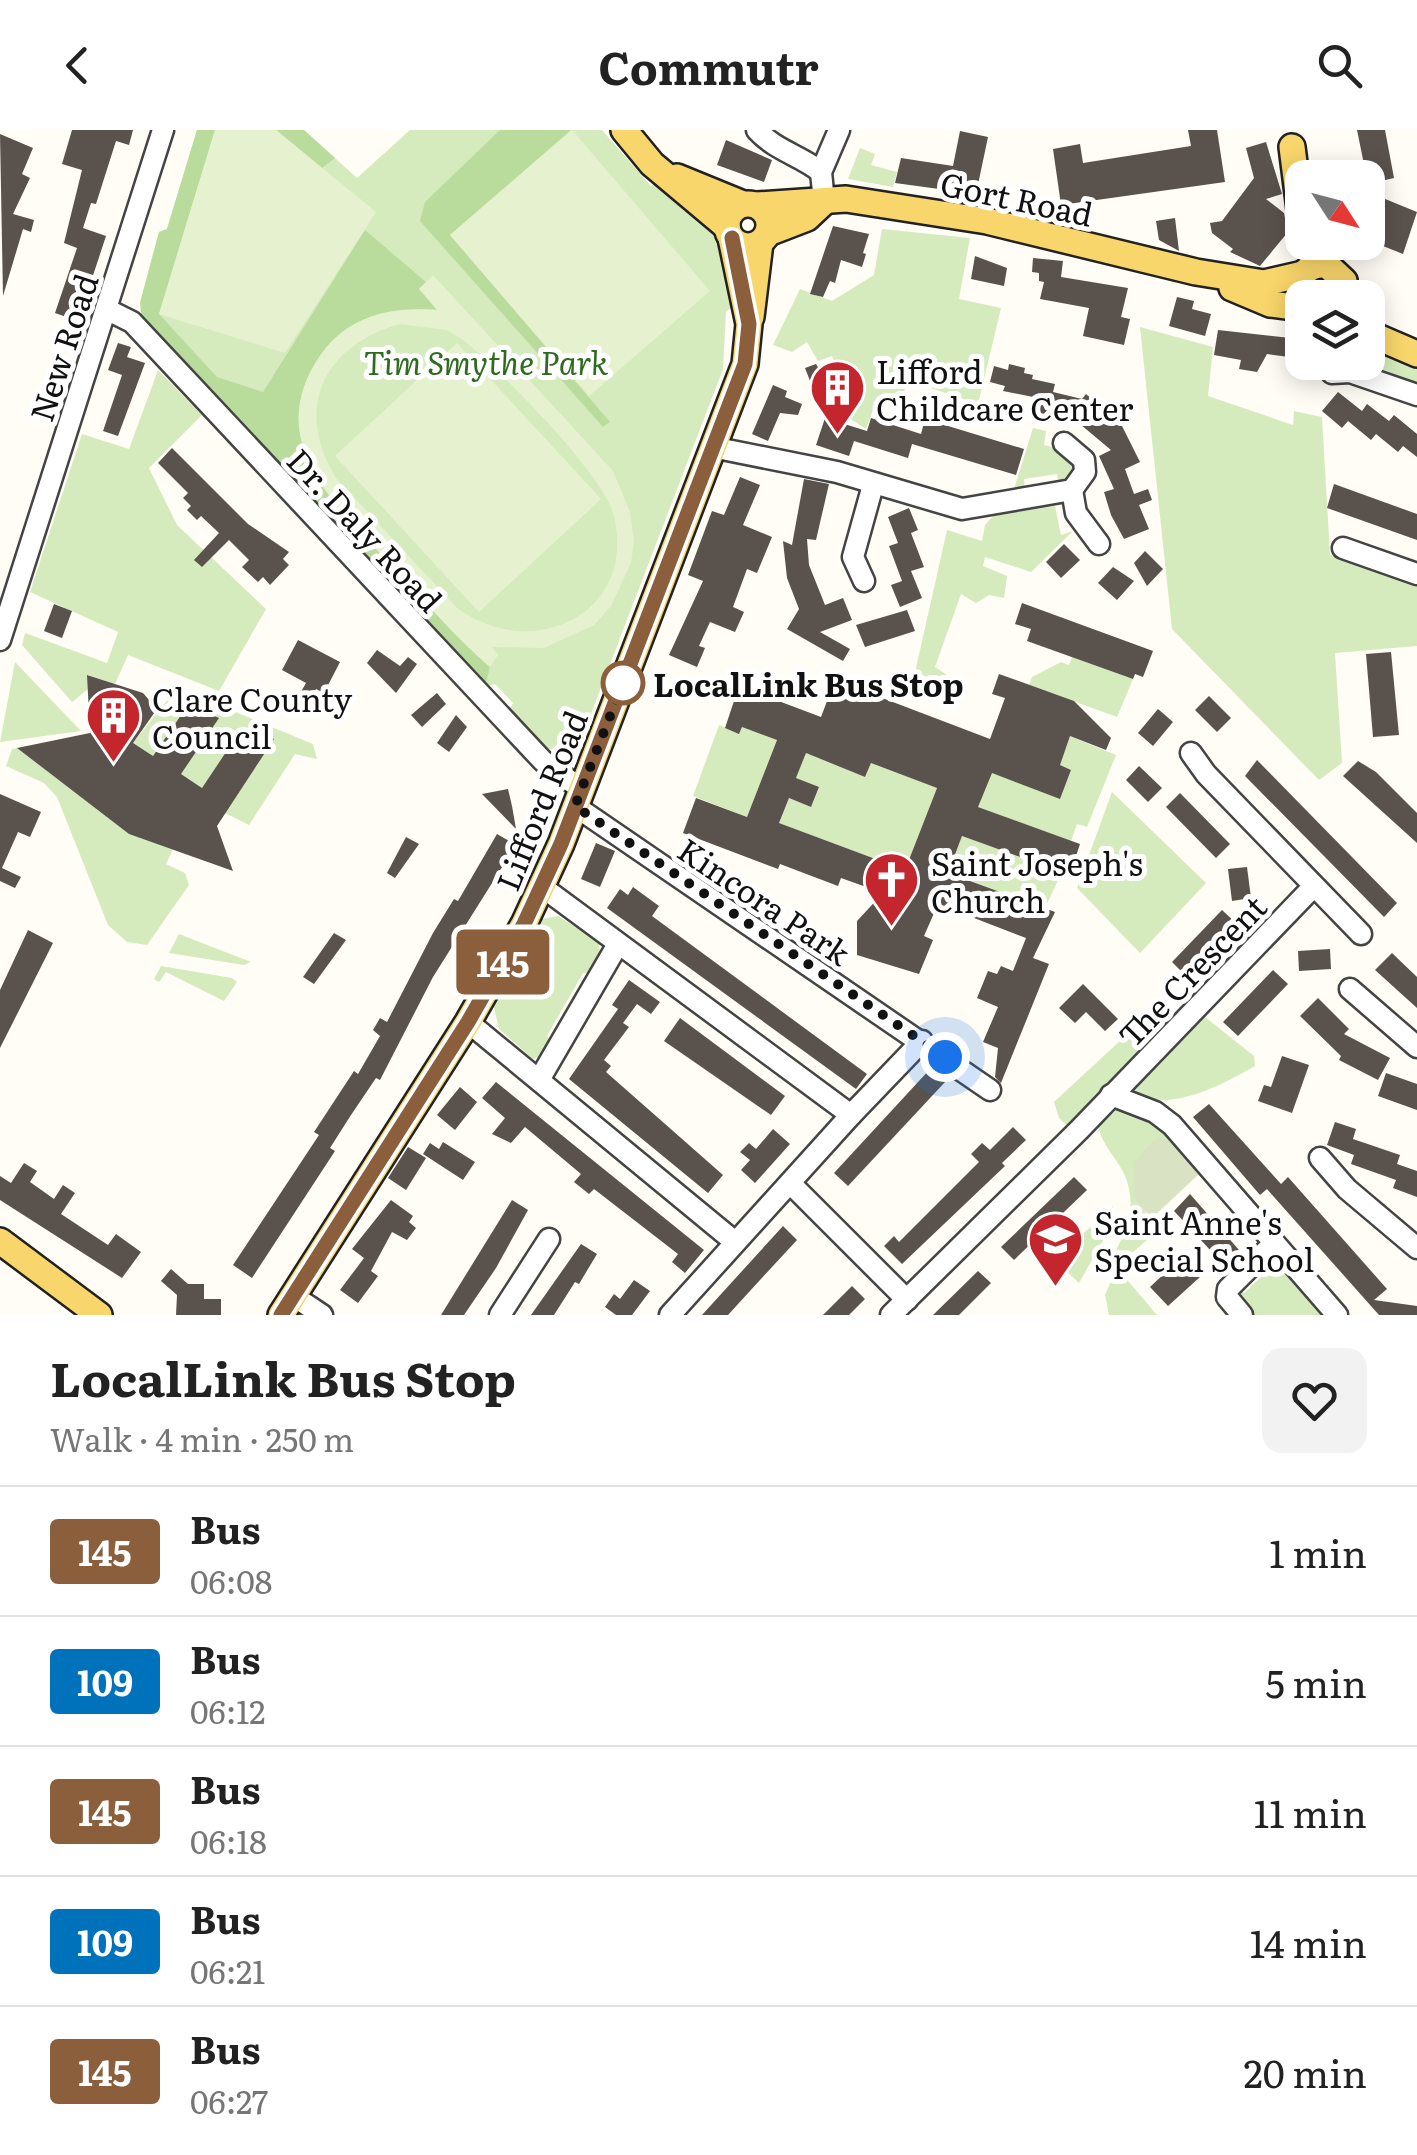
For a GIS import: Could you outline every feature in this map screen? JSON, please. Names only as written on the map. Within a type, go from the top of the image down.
[{"type":"main road","name":"Gort Road","points":[[624,130],[729,232]]},
{"type":"main road","name":"Gort Road","points":[[663,172],[750,205],[846,198],[987,221],[1196,272]]},
{"type":"main road","points":[[764,238],[766,214],[750,205],[729,215],[729,232],[748,246],[807,218],[824,202]]},
{"type":"main road","name":"Lifford Road","points":[[729,232],[749,324]]},
{"type":"main road","name":"Lifford Road","points":[[286,1305],[468,1022],[542,886],[745,364],[764,238]]},
{"type":"main road","points":[[1196,272],[1264,283],[1315,263],[1342,280]]},
{"type":"main road","points":[[1196,272],[1270,304],[1285,304]]},
{"type":"main road","points":[[1385,327],[1417,339]]},
{"type":"main road","points":[[1385,340],[1417,354]]},
{"type":"main road","points":[[0,1241],[99,1315]]},
{"type":"street","name":"New Road","points":[[0,640],[108,310],[162,130]]},
{"type":"street","points":[[757,130],[772,146],[808,161],[821,172]]},
{"type":"street","points":[[821,130],[823,143],[830,150]]},
{"type":"street","points":[[824,202],[821,172],[839,130]]},
{"type":"street","name":"Dr. Daly Road","points":[[108,310],[132,322],[578,797]]},
{"type":"street","points":[[1373,380],[1417,395]]},
{"type":"street","points":[[712,447],[838,472],[962,509],[1072,490],[1085,472],[1084,460],[1064,443]]},
{"type":"street","points":[[864,581],[853,556],[873,485]]},
{"type":"street","points":[[1072,490],[1076,512],[1100,544]]},
{"type":"street","points":[[1343,548],[1417,574]]},
{"type":"street","name":"The Crescent","points":[[1191,753],[1361,934]]},
{"type":"street","name":"Kincora Park","points":[[578,797],[990,1090]]},
{"type":"street","points":[[542,886],[850,1115]]},
{"type":"street","name":"The Crescent","points":[[899,1308],[1314,886]]},
{"type":"street","points":[[539,1080],[618,944]]},
{"type":"street","points":[[1350,989],[1417,1047]]},
{"type":"street","points":[[468,1022],[735,1242]]},
{"type":"street","points":[[670,1315],[922,1041]]},
{"type":"street","points":[[1111,1095],[1155,1112],[1172,1126],[1337,1315]]},
{"type":"street","points":[[1320,1158],[1347,1189],[1417,1248]]},
{"type":"street","points":[[792,1185],[899,1308]]},
{"type":"street","points":[[500,1315],[549,1238]]},
{"type":"street","points":[[1242,1315],[1222,1293],[1274,1243]]},
{"type":"street","points":[[286,1305],[322,1315]]},
{"type":"green space","name":"Tim Smythe Park","points":[[197,130],[304,130],[357,178],[410,130],[602,130],[651,186],[658,180],[712,233],[724,261],[733,306],[726,312],[723,369],[581,740],[566,750],[545,749],[509,711],[513,703],[495,684],[485,687],[140,303],[159,232],[167,229]]},
{"type":"green space","points":[[197,130],[215,130],[159,314],[217,377],[263,392],[365,230],[426,282],[419,289],[439,310],[407,310],[374,317],[345,331],[322,353],[305,385],[299,415],[302,443],[313,470],[350,521],[490,667],[485,687],[142,320],[140,303],[159,232],[167,229]]},
{"type":"green space","points":[[215,130],[276,130],[376,212],[285,353],[159,314]]},
{"type":"green space","points":[[276,130],[304,130],[335,158],[322,168]]},
{"type":"green space","points":[[500,130],[571,130],[450,235],[610,422],[603,427],[420,221],[425,202]]},
{"type":"green space","points":[[572,130],[710,291],[589,396],[450,235]]},
{"type":"green space","points":[[860,148],[875,154],[871,165],[897,172],[893,187],[848,179]]},
{"type":"green space","points":[[882,229],[970,238],[959,299],[1001,308],[978,404],[907,380],[900,408],[877,399],[866,429],[834,408],[844,397],[832,356],[818,361],[807,342],[792,352],[773,345],[800,289],[832,301],[874,275]]},
{"type":"green space","points":[[433,275],[613,471],[630,512],[634,541],[631,563],[611,606],[594,625],[544,648],[492,647],[498,655],[490,667],[350,521],[313,470],[302,443],[299,415],[305,385],[322,353],[345,330],[373,316],[404,310],[437,310],[419,289]],"holes":[[[400,324],[447,330],[466,342],[526,399],[592,476],[614,516],[617,551],[610,580],[594,603],[573,620],[546,629],[517,631],[487,624],[457,608],[336,478],[323,452],[317,404],[335,363],[352,347]]]},
{"type":"green space","points":[[1140,327],[1213,347],[1208,396],[1293,425],[1294,411],[1322,417],[1330,555],[1417,585],[1417,646],[1335,653],[1342,763],[1319,780],[1172,629]]},
{"type":"green space","points":[[457,343],[601,499],[479,612],[335,456]]},
{"type":"green space","points":[[1385,355],[1417,367],[1417,387],[1385,376]]},
{"type":"green space","points":[[158,370],[202,415],[149,468],[177,525],[266,609],[219,691],[128,655],[115,684],[88,675],[88,689],[72,702],[22,645],[25,633],[107,663],[118,632],[30,592],[82,434],[129,449]]},
{"type":"green space","points":[[1033,428],[1046,431],[1044,445],[1065,450],[1076,469],[1068,482],[1059,483],[1057,474],[1024,479],[1025,489],[1013,492]]},
{"type":"green space","points":[[1055,506],[1061,535],[1073,531],[1031,572],[985,557],[983,566],[1007,576],[1004,598],[989,595],[976,603],[961,594],[935,667],[947,675],[946,682],[914,677],[947,530],[982,541],[985,525],[994,515]]},
{"type":"green space","points":[[1072,657],[1133,679],[1117,717],[1029,685],[1032,677],[1061,662],[1069,665]]},
{"type":"green space","points":[[15,662],[81,731],[0,742]]},
{"type":"green space","points":[[177,688],[313,744],[317,759],[295,754],[249,825],[225,813],[274,739],[242,728],[202,788],[181,774],[218,718],[188,706],[153,756],[133,743]]},
{"type":"green space","points":[[719,725],[739,733],[742,727],[777,740],[747,817],[693,796]]},
{"type":"green space","points":[[1045,726],[1116,755],[1087,827],[1077,824],[1071,841],[978,807],[987,771],[1060,798],[1071,770],[1060,765]]},
{"type":"green space","points":[[17,748],[129,834],[173,849],[166,864],[185,873],[189,885],[147,945],[127,942],[108,925],[57,797],[44,783],[6,766],[12,749]]},
{"type":"green space","points":[[806,753],[865,777],[871,763],[937,788],[905,870],[779,823],[789,798],[811,807],[819,788],[796,778]]},
{"type":"green space","points":[[1112,792],[1206,883],[1140,953],[1077,888]]},
{"type":"green space","points":[[962,836],[1062,872],[1045,908],[948,873]]},
{"type":"green space","points":[[558,916],[599,942],[600,956],[589,973],[583,973],[547,1036],[551,1043],[542,1056],[533,1059],[499,1029],[493,1003],[502,998],[540,933],[537,927],[542,919]]},
{"type":"green space","points":[[179,934],[251,962],[244,965],[169,953]]},
{"type":"green space","points":[[161,966],[237,982],[224,1001],[166,972],[159,982],[154,979]]},
{"type":"green space","points":[[1148,1015],[1165,1029],[1070,1128],[1059,1118],[1054,1102]]},
{"type":"green space","points":[[1205,1017],[1254,1056],[1255,1066],[1211,1088],[1178,1098],[1147,1098],[1133,1092]]},
{"type":"green space","points":[[1119,1108],[1150,1119],[1172,1143],[1158,1137],[1135,1201],[1161,1228],[1111,1271],[1131,1203],[1127,1180],[1098,1126]]},
{"type":"green space","points":[[1158,1136],[1172,1143],[1200,1173],[1152,1218],[1135,1201],[1133,1163]]},
{"type":"green space","points":[[1113,1206],[1105,1237],[1079,1283],[1055,1260]]},
{"type":"green space","points":[[1274,1254],[1328,1315],[1253,1315],[1234,1290],[1236,1285],[1244,1293],[1274,1265],[1267,1256]]},
{"type":"green space","points":[[1117,1268],[1157,1315],[1109,1315],[1105,1295]]},
{"type":"building","points":[[72,130],[133,130],[129,145],[116,141],[96,204],[91,203],[83,228],[106,236],[78,321],[55,313],[77,248],[64,243],[82,170],[62,164]]},
{"type":"building","points":[[1188,130],[1217,130],[1225,182],[1061,205],[1053,149],[1080,144],[1083,163],[1191,146]]},
{"type":"building","points":[[1357,130],[1385,130],[1394,178],[1385,180],[1385,160],[1363,160]]},
{"type":"building","points":[[960,131],[988,137],[976,194],[895,183],[901,158],[953,166]]},
{"type":"building","points":[[0,134],[33,148],[22,174],[30,178],[13,214],[34,220],[31,232],[23,229],[3,296]]},
{"type":"building","points":[[726,140],[772,160],[764,182],[717,165]]},
{"type":"building","points":[[1266,142],[1282,194],[1266,199],[1285,218],[1285,236],[1260,266],[1230,252],[1233,249],[1212,233],[1210,223],[1222,221],[1254,178],[1246,148]]},
{"type":"building","points":[[1385,199],[1417,212],[1403,254],[1385,247]]},
{"type":"building","points":[[1175,218],[1179,251],[1159,240],[1156,221]]},
{"type":"building","points":[[833,226],[869,234],[862,267],[841,260],[835,283],[830,281],[823,297],[810,294]]},
{"type":"building","points":[[975,256],[1007,268],[1004,286],[971,279]]},
{"type":"building","points":[[1033,258],[1063,261],[1061,277],[1128,288],[1121,317],[1130,319],[1124,345],[1083,336],[1089,308],[1040,299],[1044,282],[1039,281],[1039,273],[1032,272]]},
{"type":"building","points":[[1177,297],[1194,301],[1192,309],[1211,314],[1205,336],[1169,326]]},
{"type":"building","points":[[1218,330],[1285,337],[1285,356],[1267,354],[1257,372],[1239,369],[1241,360],[1214,355]]},
{"type":"building","points":[[118,343],[131,347],[127,357],[145,363],[118,436],[103,431],[122,375],[108,370]]},
{"type":"building","points":[[816,364],[819,369],[828,365],[841,396],[821,409],[805,368]]},
{"type":"building","points":[[1009,364],[1025,368],[1024,373],[1033,375],[1032,379],[1055,384],[1053,392],[1082,399],[1086,394],[1121,424],[1140,462],[1125,469],[1134,494],[1148,489],[1152,500],[1139,505],[1149,529],[1124,539],[1111,515],[1104,492],[1114,489],[1099,456],[1111,450],[1062,409],[1060,421],[1034,416],[1038,398],[1003,391],[1005,386],[990,382],[994,366],[1008,370]]},
{"type":"building","points":[[773,385],[787,391],[785,397],[802,404],[798,415],[780,413],[768,441],[752,434]]},
{"type":"building","points":[[1338,392],[1362,411],[1367,404],[1389,421],[1394,415],[1417,434],[1417,457],[1403,446],[1398,452],[1376,434],[1371,440],[1348,421],[1342,428],[1322,411]]},
{"type":"building","points":[[825,418],[867,431],[871,418],[921,434],[925,419],[1024,449],[1016,475],[912,444],[908,458],[854,441],[849,456],[816,445]]},
{"type":"building","points":[[172,448],[248,524],[289,552],[283,559],[289,565],[270,585],[263,577],[258,582],[242,567],[249,560],[229,540],[202,567],[194,560],[219,533],[201,516],[197,520],[187,510],[191,506],[183,498],[188,493],[158,463]]},
{"type":"building","points":[[740,477],[760,485],[743,525],[772,537],[757,573],[747,569],[733,607],[744,612],[735,632],[710,622],[699,646],[705,648],[697,667],[669,655],[703,581],[688,575],[712,511],[724,515]]},
{"type":"building","points":[[804,479],[829,484],[816,540],[807,539],[809,565],[825,605],[843,598],[852,620],[820,632],[850,649],[843,661],[787,629],[799,609],[787,578],[783,541],[792,545]]},
{"type":"building","points":[[1334,484],[1417,514],[1417,540],[1327,508]]},
{"type":"building","points":[[909,508],[918,530],[911,533],[924,567],[911,571],[922,598],[900,607],[891,585],[902,581],[889,546],[898,543],[888,517]]},
{"type":"building","points":[[1064,544],[1080,560],[1061,578],[1046,562]]},
{"type":"building","points":[[1145,551],[1163,569],[1147,586],[1134,563]]},
{"type":"building","points":[[1113,567],[1134,581],[1117,600],[1098,583]]},
{"type":"building","points":[[1022,603],[1153,651],[1143,677],[1135,674],[1133,679],[1027,641],[1031,629],[1015,624]]},
{"type":"building","points":[[54,604],[72,611],[62,638],[44,631]]},
{"type":"building","points":[[907,610],[915,631],[865,647],[856,625]]},
{"type":"building","points":[[298,640],[340,662],[324,693],[316,689],[309,702],[298,697],[306,683],[282,670]]},
{"type":"building","points":[[377,650],[400,666],[408,657],[417,664],[396,693],[367,663]]},
{"type":"building","points":[[1391,652],[1399,735],[1373,737],[1366,654]]},
{"type":"building","points":[[999,674],[1074,701],[1111,738],[1106,750],[1070,736],[1060,765],[1071,770],[1060,799],[992,773],[978,807],[1080,844],[1072,868],[1064,865],[1062,872],[962,836],[948,873],[1055,912],[1033,958],[1049,964],[1001,1083],[995,1077],[998,1048],[983,1042],[998,1007],[977,998],[988,971],[997,974],[1001,966],[1013,971],[1026,938],[938,904],[924,936],[933,940],[919,974],[857,955],[857,921],[883,893],[841,878],[838,886],[780,864],[778,869],[683,833],[696,798],[747,817],[777,740],[742,727],[739,734],[725,728],[739,686],[821,717],[835,680],[990,739],[1005,698],[992,694]],"holes":[[[806,753],[865,777],[871,763],[937,788],[905,870],[779,823],[789,798],[811,807],[819,787],[796,778]]]},
{"type":"building","name":"Clare County Council","points":[[87,675],[143,693],[157,709],[133,743],[153,756],[188,705],[219,718],[181,774],[202,788],[242,728],[274,739],[217,826],[233,871],[129,834],[17,748],[90,733]]},
{"type":"building","points":[[437,693],[446,704],[422,727],[411,715]]},
{"type":"building","points":[[1209,696],[1231,718],[1217,732],[1195,710]]},
{"type":"building","points":[[1158,709],[1173,722],[1153,746],[1138,733]]},
{"type":"building","points":[[456,715],[467,727],[449,752],[437,743]]},
{"type":"building","points":[[1257,760],[1397,903],[1384,917],[1245,776]]},
{"type":"building","points":[[1358,761],[1376,772],[1417,813],[1417,843],[1343,776]]},
{"type":"building","points":[[1139,766],[1162,788],[1148,802],[1126,780]]},
{"type":"building","points":[[508,789],[512,806],[516,829],[482,794]]},
{"type":"building","points":[[1180,793],[1230,844],[1216,858],[1166,807]]},
{"type":"building","points":[[0,794],[41,812],[30,837],[18,832],[2,868],[21,877],[15,888],[0,881]]},
{"type":"building","points":[[497,834],[516,845],[433,977],[380,1080],[376,1078],[351,1115],[330,1148],[335,1151],[252,1278],[233,1265],[319,1135],[314,1132],[354,1071],[358,1074],[380,1036],[373,1030],[380,1018],[387,1022],[433,933],[454,899],[458,901]]},
{"type":"building","points":[[406,837],[419,844],[395,878],[387,873]]},
{"type":"building","points":[[596,843],[615,851],[600,887],[581,879]]},
{"type":"building","points":[[1247,867],[1251,898],[1232,901],[1228,869]]},
{"type":"building","points":[[633,887],[659,906],[652,916],[867,1074],[856,1089],[607,908],[620,889],[628,895]]},
{"type":"building","points":[[1222,910],[1236,923],[1186,976],[1172,962]]},
{"type":"building","points":[[28,930],[53,943],[0,1048],[0,990]]},
{"type":"building","points":[[334,933],[346,940],[314,984],[303,977]]},
{"type":"building","points":[[1330,949],[1331,969],[1299,971],[1298,951]]},
{"type":"building","points":[[1392,953],[1417,977],[1417,1008],[1375,970]]},
{"type":"building","points":[[1273,970],[1288,984],[1238,1036],[1223,1022]]},
{"type":"building","points":[[629,980],[660,1002],[651,1014],[637,1004],[623,1023],[629,1027],[604,1060],[611,1066],[606,1072],[723,1175],[708,1193],[569,1079],[618,1009],[612,1005]]},
{"type":"building","points":[[1083,984],[1118,1019],[1105,1031],[1086,1012],[1075,1023],[1059,1008]]},
{"type":"building","points":[[1318,998],[1349,1029],[1344,1034],[1390,1058],[1378,1080],[1339,1060],[1341,1056],[1300,1016]]},
{"type":"building","points":[[680,1018],[785,1096],[771,1115],[664,1041]]},
{"type":"building","points":[[1282,1056],[1309,1065],[1292,1113],[1258,1101],[1264,1085],[1271,1087]]},
{"type":"building","points":[[931,1068],[946,1081],[848,1186],[834,1173]]},
{"type":"building","points":[[1386,1073],[1417,1084],[1417,1110],[1378,1096]]},
{"type":"building","points":[[496,1082],[704,1250],[685,1273],[672,1262],[678,1254],[594,1189],[589,1194],[574,1182],[581,1174],[525,1127],[511,1143],[492,1134],[505,1118],[482,1098]]},
{"type":"building","points":[[460,1087],[477,1102],[455,1130],[437,1115]]},
{"type":"building","points":[[1209,1104],[1281,1184],[1288,1177],[1387,1289],[1374,1300],[1417,1306],[1417,1315],[1379,1315],[1267,1189],[1260,1195],[1193,1117]]},
{"type":"building","points":[[1335,1122],[1356,1129],[1353,1139],[1400,1155],[1397,1164],[1417,1171],[1417,1197],[1393,1188],[1396,1180],[1351,1164],[1354,1155],[1327,1145]]},
{"type":"building","points":[[1013,1127],[1026,1140],[1002,1163],[1005,1166],[902,1264],[884,1246],[894,1236],[899,1242],[979,1162],[971,1154],[982,1143],[990,1150]]},
{"type":"building","points":[[773,1129],[790,1144],[755,1183],[741,1170],[750,1160],[740,1152],[749,1143],[756,1149]]},
{"type":"building","points":[[443,1142],[475,1162],[463,1180],[423,1154],[430,1143],[439,1149]]},
{"type":"building","points":[[408,1147],[426,1158],[406,1190],[388,1178]]},
{"type":"building","points":[[24,1163],[37,1171],[30,1182],[54,1199],[63,1185],[75,1193],[61,1214],[108,1245],[116,1234],[141,1252],[122,1278],[0,1200],[0,1176],[11,1183]]},
{"type":"building","points":[[1074,1177],[1087,1190],[1014,1260],[1001,1247]]},
{"type":"building","points":[[1190,1194],[1239,1250],[1224,1265],[1174,1211]]},
{"type":"building","points":[[391,1200],[413,1216],[409,1222],[416,1228],[407,1240],[392,1232],[371,1271],[378,1276],[358,1303],[340,1290],[364,1258],[352,1249]]},
{"type":"building","points":[[512,1200],[528,1210],[496,1268],[464,1315],[441,1315]]},
{"type":"building","points":[[783,1226],[797,1240],[728,1315],[702,1315]]},
{"type":"building","points":[[581,1244],[597,1254],[579,1284],[575,1282],[554,1315],[531,1315]]},
{"type":"building","points":[[1182,1257],[1200,1277],[1168,1306],[1150,1287]]},
{"type":"building","points":[[171,1269],[188,1284],[204,1284],[204,1299],[221,1299],[221,1315],[176,1315],[177,1295],[161,1281]]},
{"type":"building","points":[[978,1271],[991,1283],[959,1315],[933,1315]]},
{"type":"building","points":[[634,1280],[650,1291],[632,1315],[616,1315],[605,1307],[614,1294],[620,1299]]},
{"type":"building","points":[[852,1286],[865,1299],[849,1315],[823,1315]]},
{"type":"bus line","name":"145","points":[[281,1315],[468,1022],[524,924],[561,844],[745,364],[749,324],[732,238]]},
{"type":"place","name":"Lifford Childcare Center","points":[[837,437]]},
{"type":"place","name":"LocalLink Bus Stop","points":[[623,683]]},
{"type":"place","name":"Clare County Council","points":[[113,765]]},
{"type":"place","name":"Saint Joseph's Church","points":[[892,929]]},
{"type":"place","name":"Saint Anne's Special School","points":[[1055,1288]]},
{"type":"route","points":[[623,683],[575,806],[945,1057]]}]
